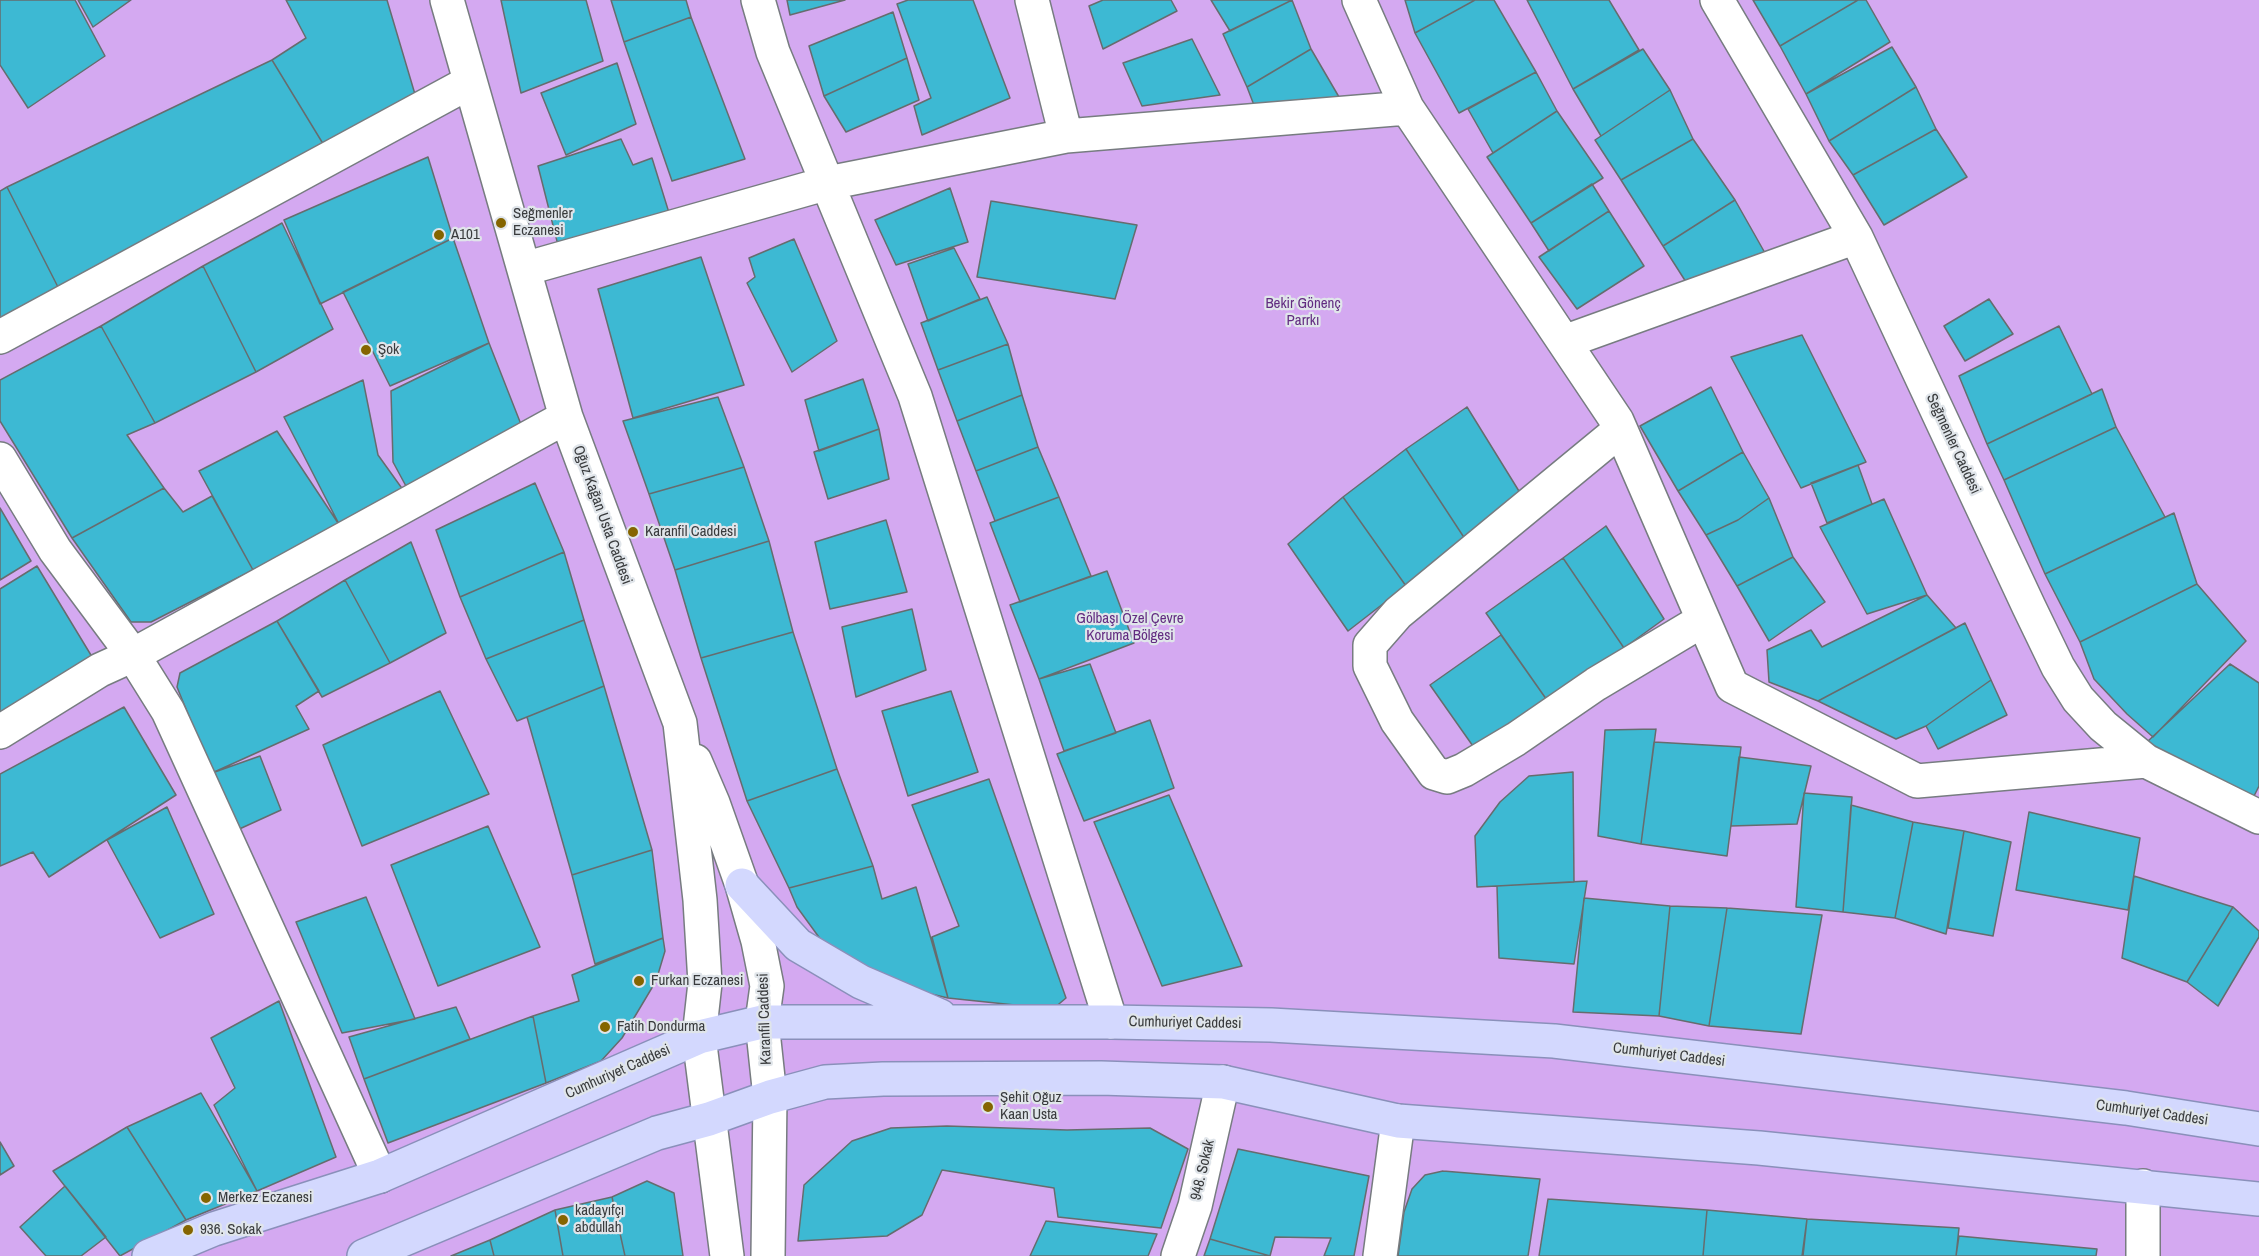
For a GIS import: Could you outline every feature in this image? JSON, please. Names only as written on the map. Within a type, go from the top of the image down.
[{"type":"main road","points":[[742,885],[798,945],[861,982],[952,1021]]},
{"type":"main road","name":"Cumhuriyet Caddesi","points":[[149,1256],[214,1229],[380,1176],[699,1037],[762,1022],[952,1021],[1271,1025],[1554,1041],[2114,1107],[2259,1129]]},
{"type":"main road","points":[[364,1256],[657,1133],[825,1082],[884,1079],[1101,1078],[1223,1082],[1398,1121],[1759,1148],[2259,1199]]},
{"type":"street","name":"Oğuz Kağan Usta Caddesi","points":[[447,0],[566,417],[680,723],[700,900],[705,983],[699,1037]]},
{"type":"street","points":[[758,0],[773,52],[915,396],[1111,1022]]},
{"type":"street","points":[[1032,0],[1066,136]]},
{"type":"street","points":[[1359,0],[1407,108],[1564,342],[1620,430],[1732,686],[1917,781],[2146,761]]},
{"type":"street","name":"Seğmenler Caddesi","points":[[1717,0],[1856,237],[2058,667],[2078,699],[2103,726],[2146,761],[2259,817]]},
{"type":"street","points":[[0,337],[470,82]]},
{"type":"street","points":[[524,269],[828,183],[1066,136],[1407,108]]},
{"type":"street","points":[[1564,342],[1856,237]]},
{"type":"street","points":[[0,732],[100,670],[133,655],[566,417]]},
{"type":"street","points":[[1620,430],[1398,614],[1370,645],[1370,666],[1397,722],[1434,773],[1447,777],[1464,770],[1516,739],[1596,684],[1703,620]]},
{"type":"street","points":[[0,459],[55,550],[133,655],[168,711],[380,1176]]},
{"type":"street","name":"Karanfil Caddesi","points":[[680,723],[713,803],[742,885],[758,940],[767,987],[762,1022],[770,1097],[768,1256]]},
{"type":"street","points":[[699,1037],[728,1256]]},
{"type":"street","name":"948. Sokak","points":[[1178,1256],[1194,1206],[1223,1082]]},
{"type":"street","points":[[1380,1256],[1398,1121]]},
{"type":"street","points":[[2143,1186],[2143,1256]]},
{"type":"green space","name":"Gölbaşı Özel Çevre Koruma Bölgesi","points":[[0,0],[2259,0],[2259,1256],[0,1256]]},
{"type":"building","points":[[0,0],[75,0],[105,56],[28,108],[0,65]]},
{"type":"building","points":[[78,0],[131,0],[93,27]]},
{"type":"building","points":[[286,0],[387,0],[417,101],[325,147],[272,60],[306,38]]},
{"type":"building","points":[[501,0],[586,0],[603,61],[521,93]]},
{"type":"building","points":[[611,0],[686,0],[691,17],[624,42]]},
{"type":"building","points":[[787,0],[845,0],[790,15]]},
{"type":"building","points":[[908,0],[973,0],[1010,98],[922,135],[914,106],[931,98],[897,4]]},
{"type":"building","points":[[1103,0],[1171,0],[1177,11],[1103,49],[1089,6]]},
{"type":"building","points":[[1211,0],[1292,0],[1230,31]]},
{"type":"building","points":[[1292,0],[1311,49],[1247,87],[1223,34]]},
{"type":"building","points":[[1405,0],[1475,0],[1415,33]]},
{"type":"building","points":[[1475,0],[1494,0],[1536,72],[1459,113],[1415,33]]},
{"type":"building","points":[[1527,0],[1609,0],[1639,50],[1573,89]]},
{"type":"building","points":[[1753,0],[1858,0],[1780,46]]},
{"type":"building","points":[[1858,0],[1866,0],[1890,42],[1806,94],[1780,46]]},
{"type":"building","points":[[893,12],[907,58],[824,96],[809,46]]},
{"type":"building","points":[[691,17],[745,159],[672,181],[624,42]]},
{"type":"building","points":[[1192,39],[1220,95],[1142,106],[1123,63]]},
{"type":"building","points":[[1892,47],[1916,87],[1829,141],[1806,94]]},
{"type":"building","points":[[1311,49],[1339,97],[1257,113],[1247,87]]},
{"type":"building","points":[[1643,49],[1670,90],[1601,136],[1573,89]]},
{"type":"building","points":[[907,58],[919,100],[846,132],[824,96]]},
{"type":"building","points":[[272,60],[325,147],[60,291],[7,187]]},
{"type":"building","points":[[617,63],[636,124],[566,155],[541,93]]},
{"type":"building","points":[[1536,72],[1557,111],[1493,153],[1468,109]]},
{"type":"building","points":[[1916,87],[1936,129],[1853,175],[1829,141]]},
{"type":"building","points":[[1670,90],[1693,139],[1621,180],[1595,140]]},
{"type":"building","points":[[1557,111],[1603,178],[1531,223],[1487,157]]},
{"type":"building","points":[[1936,129],[1967,177],[1884,225],[1853,175]]},
{"type":"building","points":[[621,139],[633,165],[652,158],[670,216],[560,253],[538,166]]},
{"type":"building","points":[[1693,139],[1735,200],[1663,246],[1621,180]]},
{"type":"building","points":[[428,157],[453,238],[320,304],[284,220]]},
{"type":"building","points":[[1592,184],[1609,211],[1549,251],[1531,223]]},
{"type":"building","points":[[7,187],[60,291],[0,325],[0,191]]},
{"type":"building","points":[[950,188],[968,242],[896,265],[875,220]]},
{"type":"building","points":[[1735,200],[1765,253],[1686,282],[1663,246]]},
{"type":"building","points":[[991,201],[1137,225],[1115,299],[977,277]]},
{"type":"building","points":[[1609,211],[1644,266],[1577,309],[1539,257]]},
{"type":"building","points":[[282,223],[333,329],[256,372],[203,266]]},
{"type":"building","points":[[453,238],[489,343],[390,386],[343,292]]},
{"type":"building","points":[[794,239],[837,341],[792,372],[747,283],[755,277],[749,258]]},
{"type":"building","points":[[954,248],[980,299],[928,321],[908,264]]},
{"type":"building","points":[[701,257],[744,385],[633,418],[598,289]]},
{"type":"building","points":[[203,266],[256,372],[155,423],[101,326]]},
{"type":"building","points":[[987,297],[1008,344],[938,370],[921,323]]},
{"type":"building","points":[[1989,299],[2013,334],[1965,361],[1944,326]]},
{"type":"building","points":[[101,326],[155,423],[127,435],[164,488],[72,538],[0,421],[0,380]]},
{"type":"building","points":[[2059,326],[2092,394],[1987,444],[1959,376]]},
{"type":"building","points":[[1802,335],[1866,462],[1801,488],[1731,357]]},
{"type":"building","points":[[489,343],[524,432],[407,488],[393,462],[391,391]]},
{"type":"building","points":[[1008,344],[1022,395],[957,421],[938,370]]},
{"type":"building","points":[[863,379],[879,429],[819,451],[805,400]]},
{"type":"building","points":[[363,380],[378,455],[406,494],[340,526],[284,417]]},
{"type":"building","points":[[1711,387],[1743,452],[1678,491],[1640,426]]},
{"type":"building","points":[[2102,389],[2116,427],[2004,480],[1987,444]]},
{"type":"building","points":[[1022,395],[1038,447],[976,471],[957,421]]},
{"type":"building","points":[[718,397],[744,467],[649,494],[623,421]]},
{"type":"building","points":[[1467,407],[1522,496],[1467,542],[1406,449]]},
{"type":"building","points":[[2116,427],[2165,517],[2045,574],[2004,480]]},
{"type":"building","points":[[879,429],[889,479],[828,499],[814,452]]},
{"type":"building","points":[[277,431],[340,526],[253,570],[199,471]]},
{"type":"building","points":[[1038,447],[1059,497],[995,521],[976,471]]},
{"type":"building","points":[[1406,449],[1467,542],[1406,586],[1343,497]]},
{"type":"building","points":[[1743,452],[1769,498],[1738,520],[1706,535],[1678,491]]},
{"type":"building","points":[[1858,465],[1872,504],[1827,523],[1811,483]]},
{"type":"building","points":[[744,467],[769,541],[675,570],[649,494]]},
{"type":"building","points":[[535,483],[564,552],[460,597],[436,530]]},
{"type":"building","points":[[164,488],[183,512],[212,496],[253,570],[151,622],[131,622],[72,538]]},
{"type":"building","points":[[1059,497],[1091,576],[1020,602],[990,523]]},
{"type":"building","points":[[1343,497],[1406,586],[1348,631],[1288,544]]},
{"type":"building","points":[[1769,498],[1793,557],[1737,586],[1706,535],[1738,520]]},
{"type":"building","points":[[1884,499],[1927,595],[1867,614],[1820,527]]},
{"type":"building","points":[[0,508],[31,561],[0,580]]},
{"type":"building","points":[[2174,513],[2197,584],[2080,642],[2045,574]]},
{"type":"building","points":[[886,520],[907,592],[830,609],[815,542]]},
{"type":"building","points":[[1606,526],[1664,619],[1624,648],[1563,558]]},
{"type":"building","points":[[769,541],[793,632],[701,658],[675,570]]},
{"type":"building","points":[[411,542],[446,633],[390,663],[345,580]]},
{"type":"building","points":[[564,552],[584,620],[486,659],[460,597]]},
{"type":"building","points":[[1793,557],[1825,602],[1769,641],[1737,586]]},
{"type":"building","points":[[1563,558],[1624,648],[1549,703],[1486,613]]},
{"type":"building","points":[[37,566],[100,670],[0,718],[0,589]]},
{"type":"building","points":[[1107,571],[1134,643],[1039,679],[1010,605]]},
{"type":"building","points":[[345,580],[390,663],[322,697],[277,621]]},
{"type":"building","points":[[2197,584],[2246,641],[2153,737],[2127,714],[2094,679],[2080,642]]},
{"type":"building","points":[[1927,595],[1956,628],[1818,701],[1769,682],[1767,650],[1811,630],[1822,647]]},
{"type":"building","points":[[912,609],[926,670],[856,697],[842,627]]},
{"type":"building","points":[[584,620],[604,686],[517,721],[486,659]]},
{"type":"building","points":[[277,621],[319,691],[296,706],[309,729],[212,773],[177,687],[180,673]]},
{"type":"building","points":[[1965,623],[1991,680],[1926,726],[1896,739],[1818,701]]},
{"type":"building","points":[[793,632],[837,769],[747,801],[701,658]]},
{"type":"building","points":[[1501,635],[1549,703],[1475,749],[1430,685]]},
{"type":"building","points":[[1090,664],[1116,733],[1064,751],[1039,679]]},
{"type":"building","points":[[2230,664],[2259,683],[2259,786],[2252,800],[2147,742]]},
{"type":"building","points":[[1991,680],[2007,715],[1938,749],[1926,726]]},
{"type":"building","points":[[604,686],[652,850],[572,875],[527,717]]},
{"type":"building","points":[[440,691],[489,794],[362,846],[323,745]]},
{"type":"building","points":[[951,691],[978,772],[908,796],[882,711]]},
{"type":"building","points":[[124,707],[176,795],[49,877],[33,852],[0,866],[0,774]]},
{"type":"building","points":[[1150,720],[1174,788],[1084,821],[1057,754]]},
{"type":"building","points":[[1656,729],[1641,844],[1598,836],[1605,730]]},
{"type":"building","points":[[1654,742],[1741,747],[1727,856],[1641,844]]},
{"type":"building","points":[[260,756],[281,810],[235,831],[212,773]]},
{"type":"building","points":[[1739,757],[1811,766],[1797,824],[1731,826]]},
{"type":"building","points":[[837,769],[873,866],[789,888],[747,801]]},
{"type":"building","points":[[1573,772],[1574,882],[1477,887],[1475,836],[1500,802],[1529,776]]},
{"type":"building","points":[[989,779],[1066,998],[1053,1009],[948,998],[932,937],[959,926],[912,805]]},
{"type":"building","points":[[1804,793],[1852,797],[1843,912],[1796,907]]},
{"type":"building","points":[[1169,795],[1242,966],[1162,986],[1094,822]]},
{"type":"building","points":[[1851,805],[1913,822],[1895,918],[1843,912]]},
{"type":"building","points":[[167,807],[214,914],[160,938],[107,840]]},
{"type":"building","points":[[2029,812],[2140,838],[2128,910],[2016,890]]},
{"type":"building","points":[[1913,822],[1964,831],[1946,934],[1895,918]]},
{"type":"building","points":[[488,826],[540,947],[438,986],[391,865]]},
{"type":"building","points":[[1964,831],[2011,842],[1993,936],[1948,928]]},
{"type":"building","points":[[652,850],[663,938],[595,964],[572,875]]},
{"type":"building","points":[[873,866],[882,899],[916,887],[948,998],[910,989],[861,972],[821,940],[797,907],[789,888]]},
{"type":"building","points":[[2134,876],[2233,907],[2187,982],[2122,958]]},
{"type":"building","points":[[1587,881],[1574,964],[1499,958],[1497,886]]},
{"type":"building","points":[[366,897],[415,1019],[342,1033],[296,922]]},
{"type":"building","points":[[1584,898],[1670,906],[1659,1016],[1573,1012]]},
{"type":"building","points":[[1670,906],[1727,908],[1709,1026],[1659,1016]]},
{"type":"building","points":[[2233,907],[2259,931],[2259,937],[2218,1006],[2187,982]]},
{"type":"building","points":[[1727,908],[1822,915],[1801,1034],[1709,1026]]},
{"type":"building","points":[[663,938],[665,951],[656,981],[622,1038],[601,1061],[546,1083],[533,1016],[579,1001],[572,975]]},
{"type":"building","points":[[279,1001],[336,1157],[257,1191],[214,1105],[235,1088],[211,1038]]},
{"type":"building","points":[[456,1007],[470,1039],[364,1079],[349,1037]]},
{"type":"building","points":[[533,1016],[546,1083],[388,1143],[364,1079]]},
{"type":"building","points":[[201,1093],[257,1191],[186,1220],[127,1127]]},
{"type":"building","points":[[947,1126],[1067,1130],[1150,1128],[1188,1149],[1161,1228],[1058,1217],[1054,1188],[942,1170],[922,1215],[887,1236],[798,1241],[804,1185],[852,1141],[891,1128]]},
{"type":"building","points":[[127,1127],[186,1220],[120,1256],[53,1171]]},
{"type":"building","points":[[0,1142],[14,1166],[0,1175]]},
{"type":"building","points":[[1238,1149],[1369,1176],[1354,1256],[1324,1256],[1331,1238],[1275,1237],[1270,1256],[1210,1239]]},
{"type":"building","points":[[1443,1171],[1540,1179],[1528,1256],[1398,1256],[1404,1212],[1412,1189],[1425,1175]]},
{"type":"building","points":[[647,1181],[674,1193],[683,1256],[625,1256],[612,1197]]},
{"type":"building","points":[[65,1186],[106,1237],[81,1256],[46,1256],[20,1227]]},
{"type":"building","points":[[612,1197],[625,1256],[563,1256],[555,1210]]},
{"type":"building","points":[[1548,1199],[1707,1210],[1703,1256],[1539,1256]]},
{"type":"building","points":[[555,1210],[563,1256],[494,1256],[490,1240]]},
{"type":"building","points":[[1707,1210],[1807,1219],[1802,1256],[1703,1256]]},
{"type":"building","points":[[1807,1219],[1959,1228],[1956,1256],[1803,1256]]},
{"type":"building","points":[[1046,1221],[1157,1234],[1148,1256],[1030,1256]]},
{"type":"building","points":[[1959,1236],[2097,1249],[2096,1256],[1956,1256]]},
{"type":"building","points":[[1210,1239],[1270,1256],[1204,1256]]},
{"type":"building","points":[[490,1240],[494,1256],[451,1256]]},
{"type":"place","name":"Seğmenler Eczanesi","points":[[501,223]]},
{"type":"place","name":"A101","points":[[439,235]]},
{"type":"place","name":"Şok","points":[[366,350]]},
{"type":"place","name":"Karanfil Caddesi","points":[[633,532]]},
{"type":"place","name":"Furkan Eczanesi","points":[[639,981]]},
{"type":"place","name":"Fatih Dondurma","points":[[605,1027]]},
{"type":"place","name":"Şehit Oğuz Kaan Usta","points":[[988,1107]]},
{"type":"place","name":"Merkez Eczanesi","points":[[206,1198]]},
{"type":"place","name":"kadayıfçı abdullah","points":[[563,1220]]},
{"type":"place","name":"936. Sokak","points":[[188,1230]]},
{"type":"park label","name":"Bekir Gönenç Parrkı","points":[[1303,312]]}]
